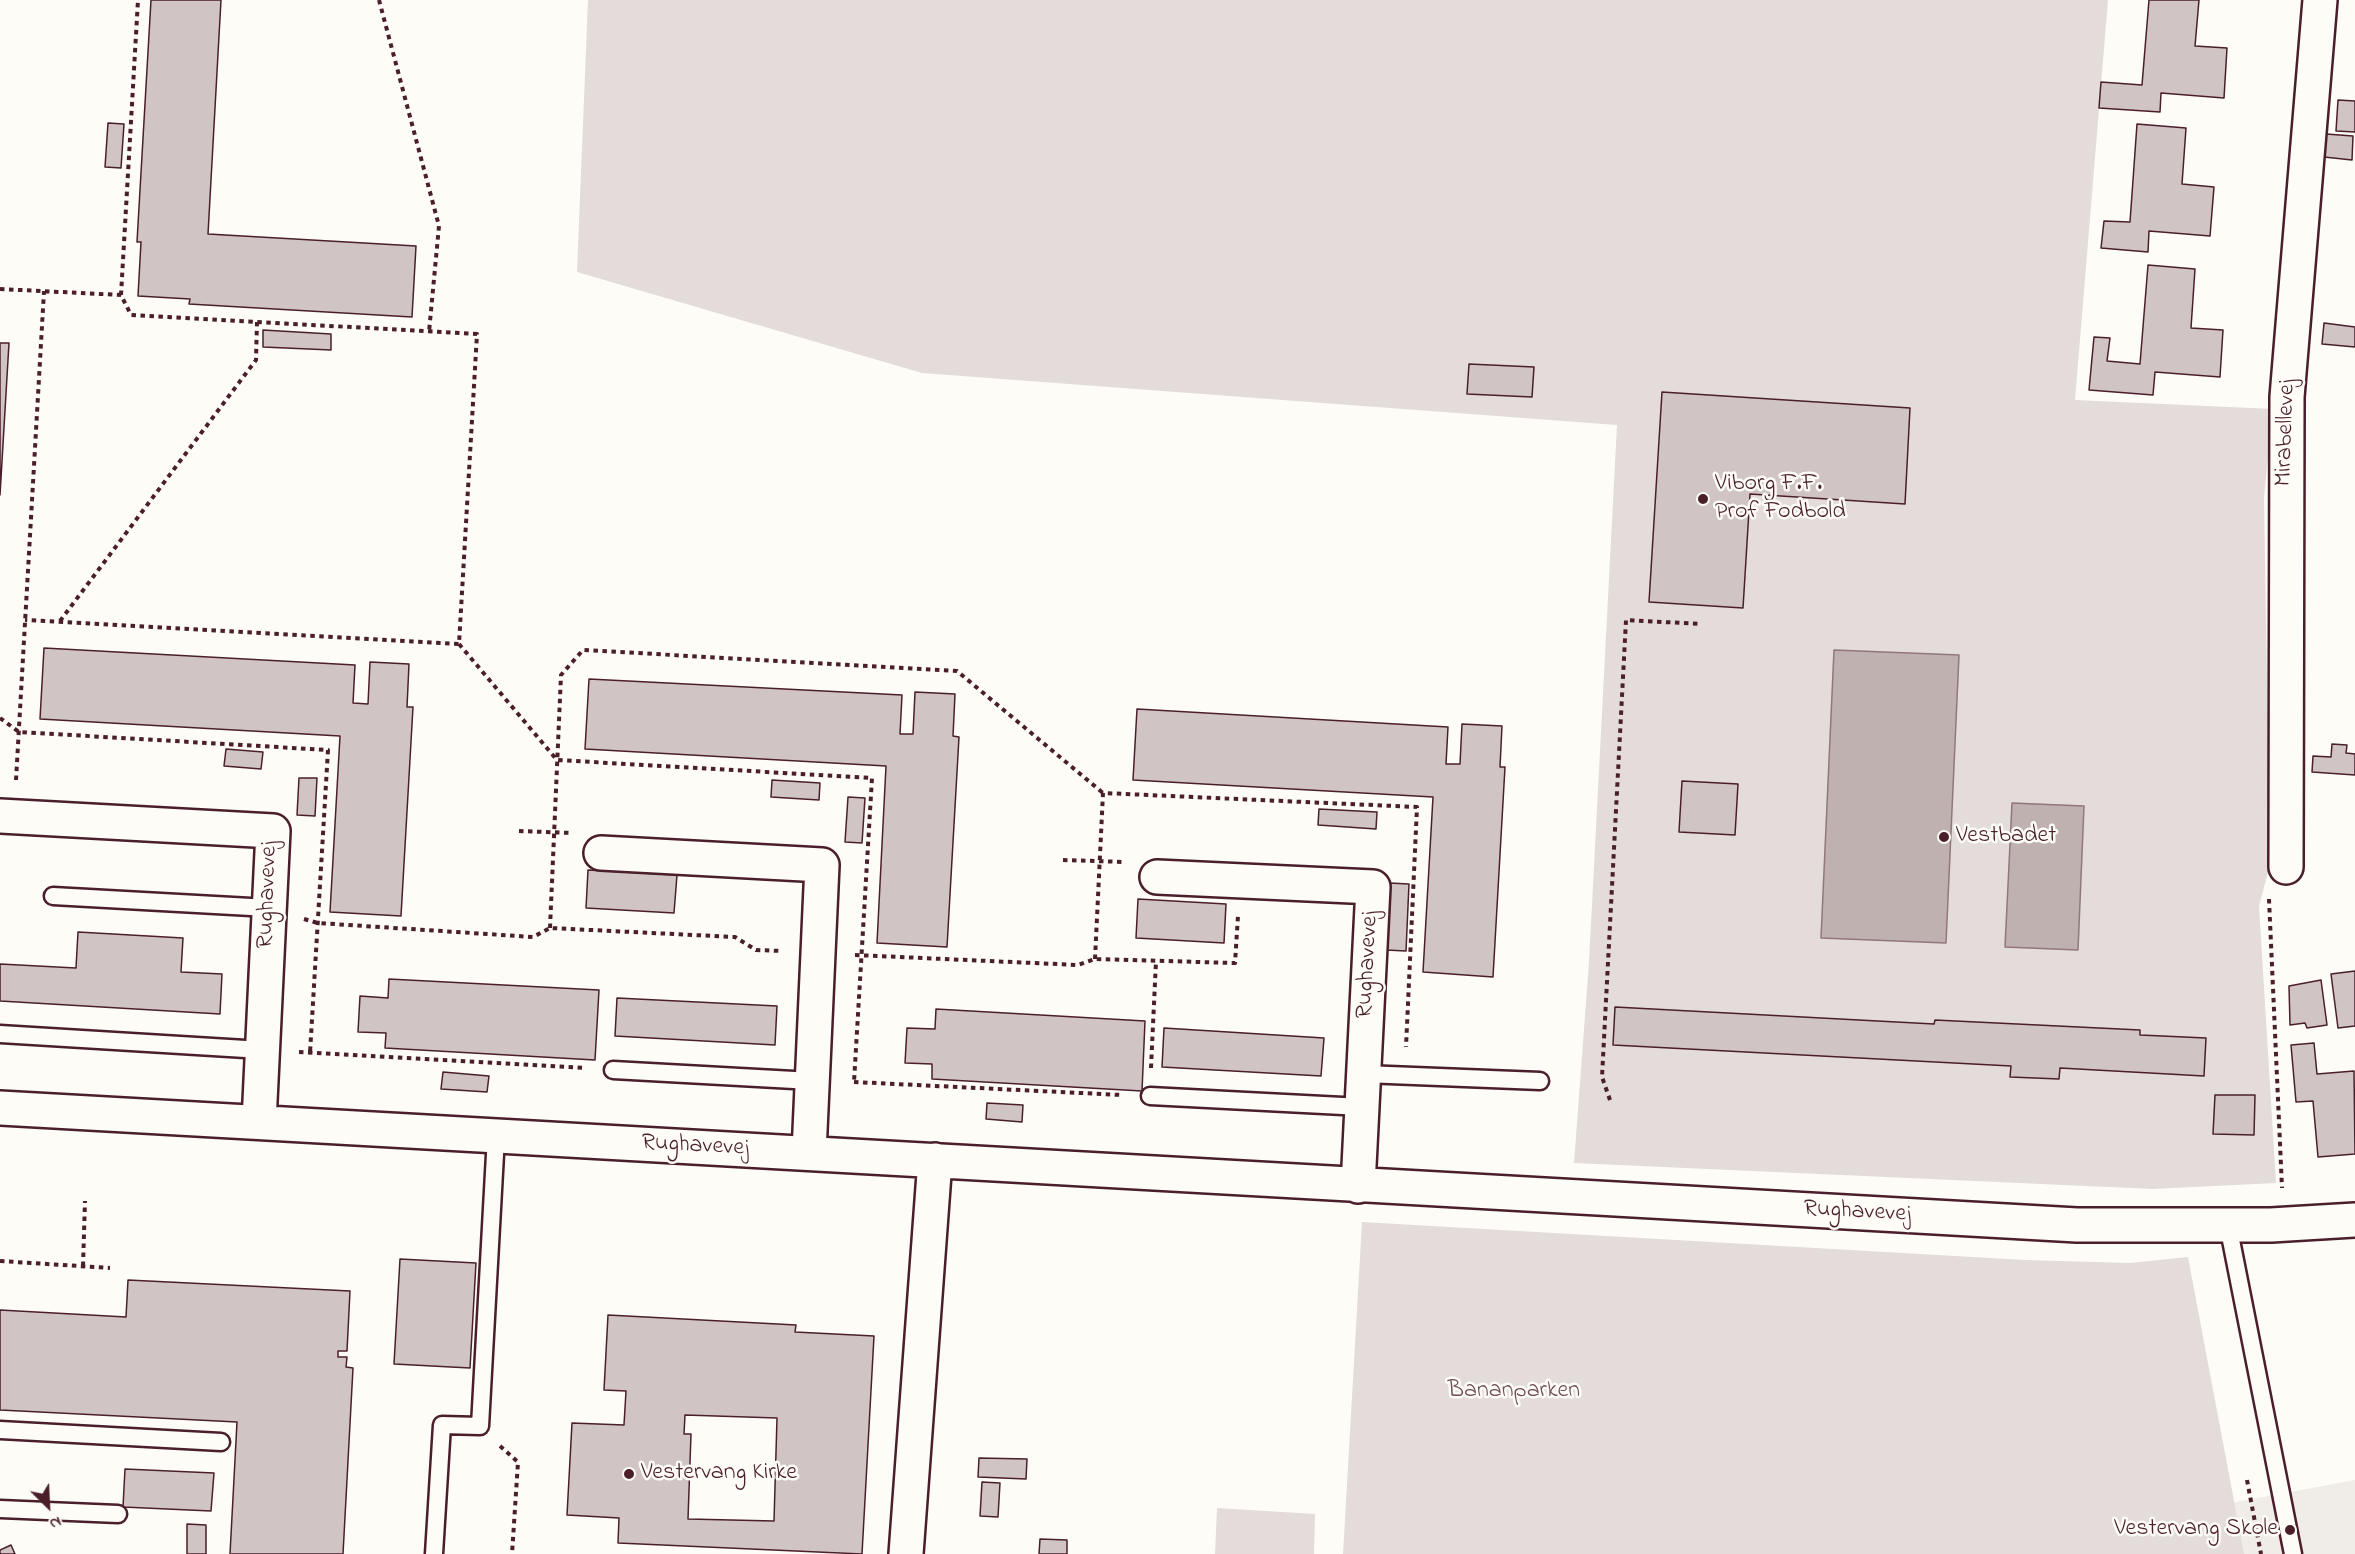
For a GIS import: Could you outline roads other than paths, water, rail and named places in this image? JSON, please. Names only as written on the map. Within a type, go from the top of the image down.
[{"type":"street","name":"Mirabellevej","points":[[2286,867],[2287,397],[2320,0]]},
{"type":"street","name":"Rughavevej","points":[[7,817],[273,831],[258,1122]]},
{"type":"street","points":[[601,853],[822,865],[808,1153]]},
{"type":"street","name":"Rughavevej","points":[[1157,877],[1372,887],[1358,1186]]},
{"type":"street","name":"Rughavevej","points":[[0,1108],[2077,1225],[2271,1226],[2355,1220]]},
{"type":"street","points":[[906,1554],[935,1160]]},
{"type":"lane","points":[[53,896],[269,908]]},
{"type":"lane","points":[[0,1034],[262,1050]]},
{"type":"lane","points":[[613,1070],[812,1081]]},
{"type":"lane","points":[[1364,1074],[1540,1081]]},
{"type":"lane","points":[[1150,1096],[1362,1107]]},
{"type":"lane","points":[[434,1554],[442,1425],[480,1426],[496,1136]]},
{"type":"lane","points":[[2228,1225],[2293,1554]]},
{"type":"lane","points":[[0,1430],[221,1442]]},
{"type":"lane","points":[[0,1509],[118,1514]]},
{"type":"place","name":"Viborg F.F. Prof Fodbold","points":[[1703,499]]},
{"type":"place","name":"Vestbadet","points":[[1944,837]]},
{"type":"place","name":"Vestervang Kirke","points":[[629,1474]]},
{"type":"place","name":"Vestervang Skole","points":[[2290,1530]]},
{"type":"park label","name":"Bananparken","points":[[1514,1392]]}]
